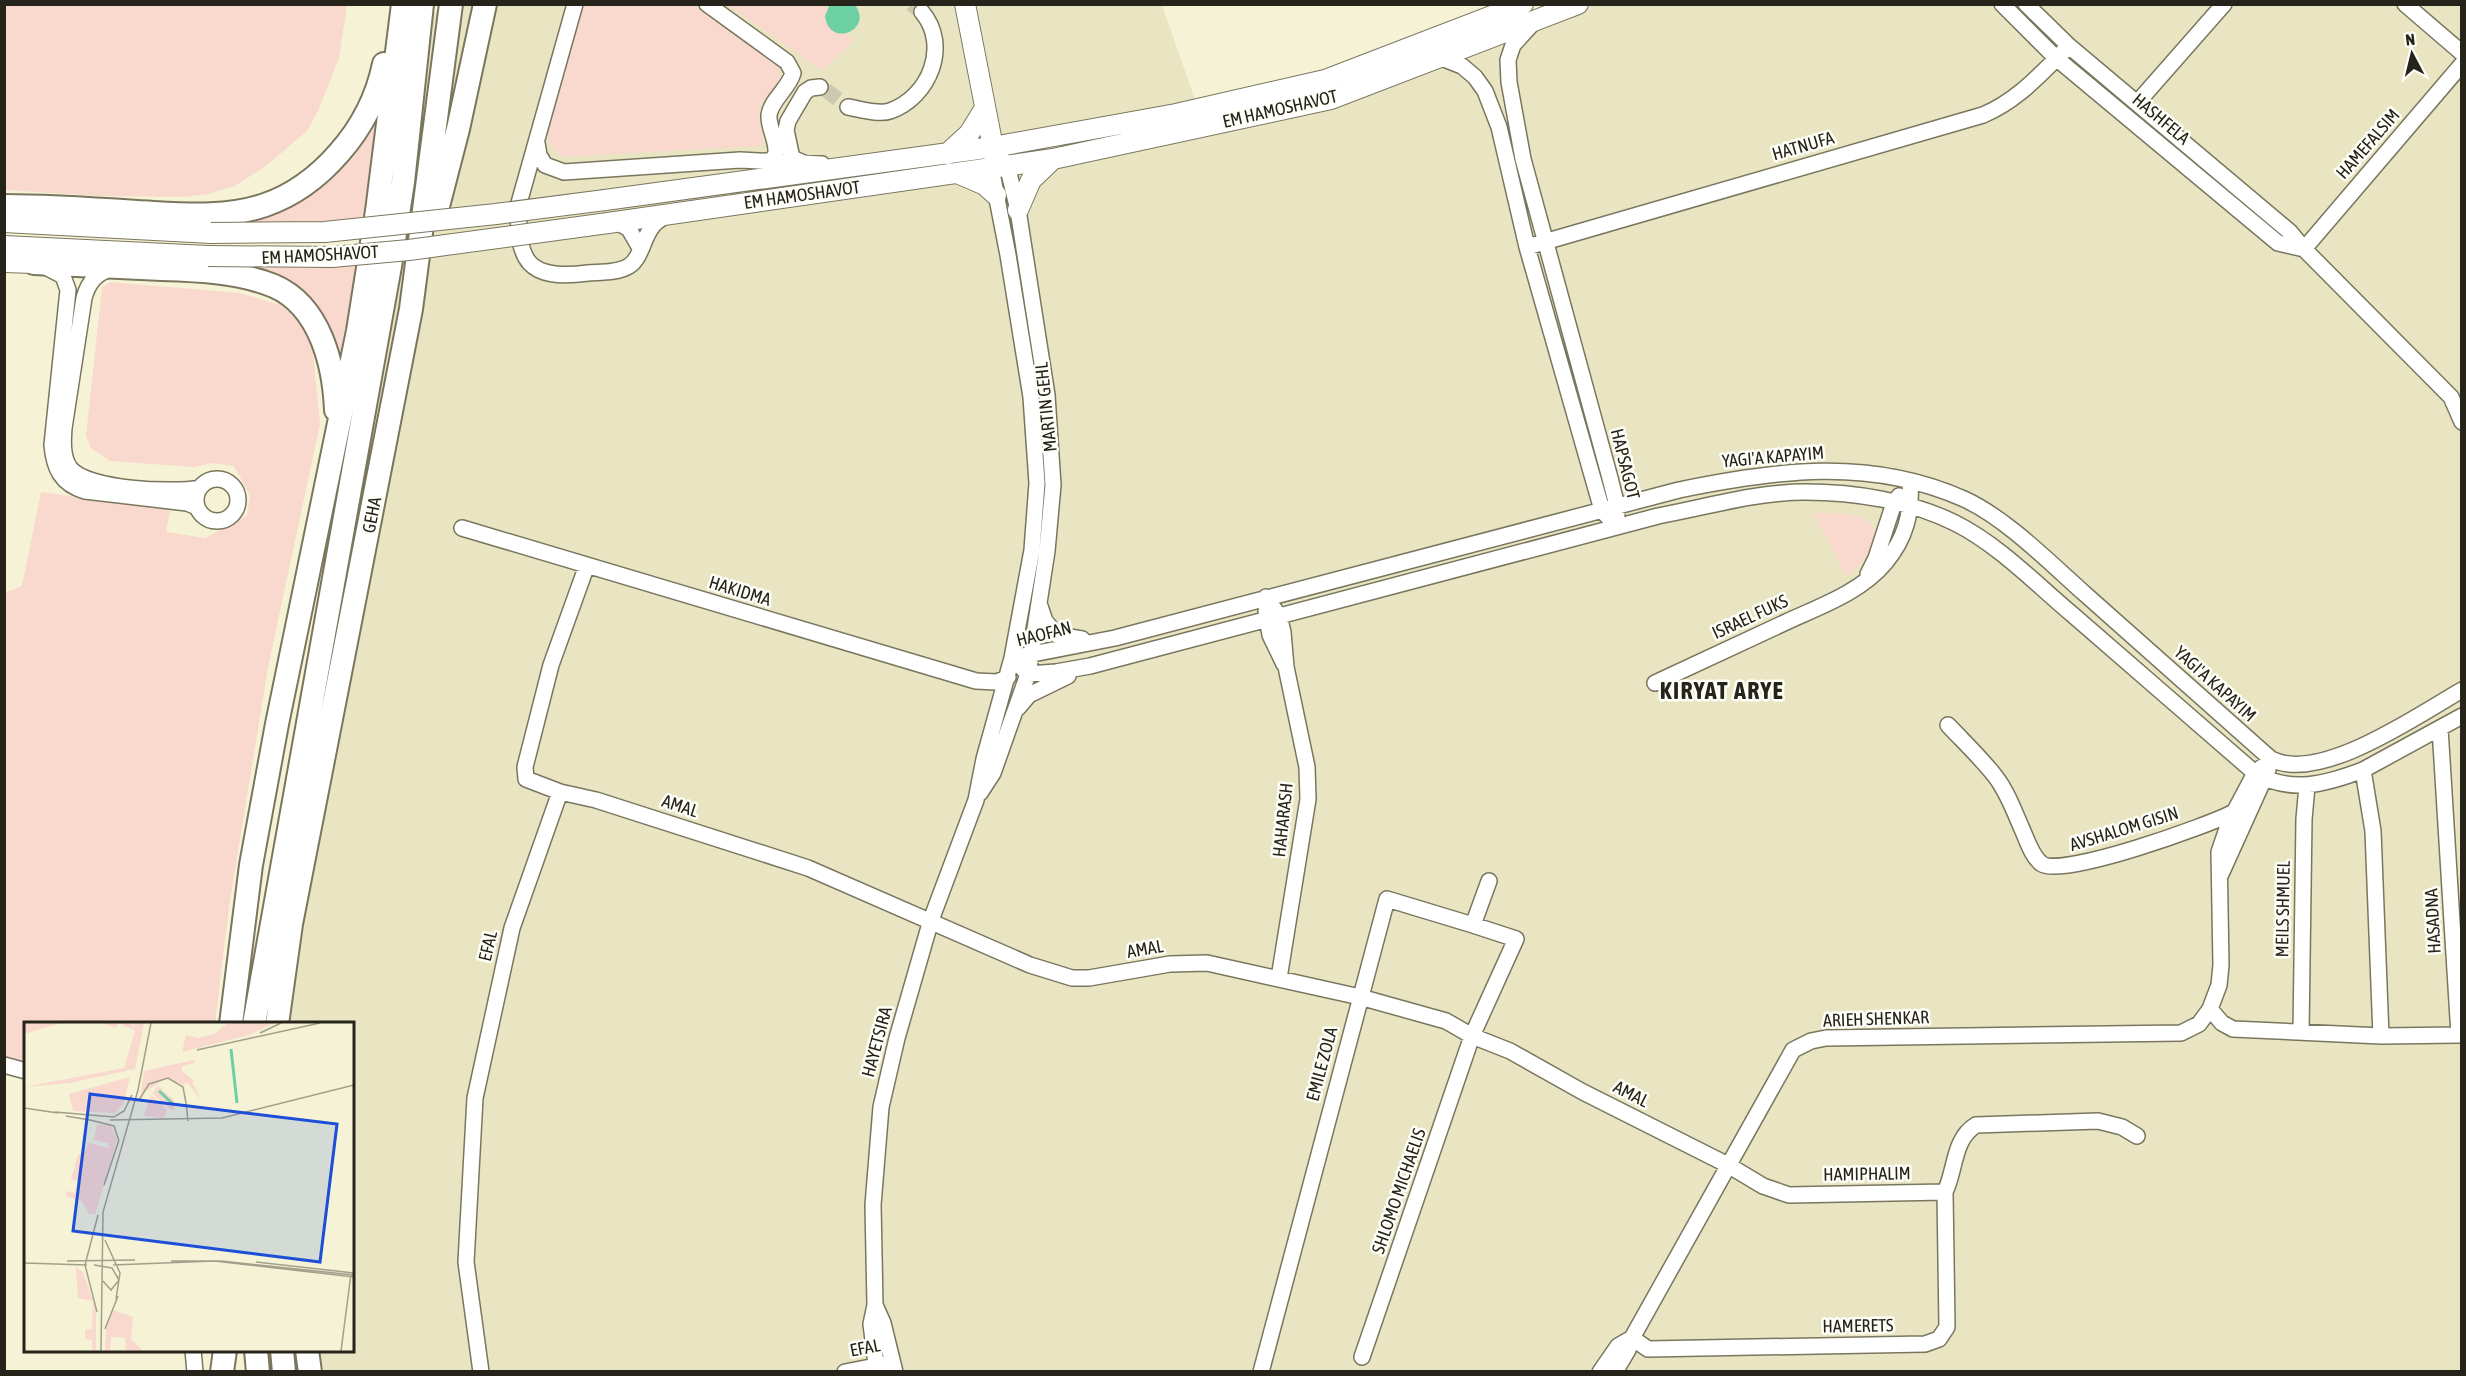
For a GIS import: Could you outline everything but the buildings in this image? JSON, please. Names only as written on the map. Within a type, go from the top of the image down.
[{"type":"highway","points":[[4,206],[195,215],[257,208],[289,195],[327,167],[357,131],[370,108],[381,78],[401,4]]},
{"type":"highway","points":[[231,1022],[257,832],[365,287],[401,4]]},
{"type":"highway","name":"GEHA","points":[[254,1022],[390,266],[403,182],[422,4]]},
{"type":"highway","name":"GEHA","points":[[277,1022],[294,910],[411,309],[451,4]]},
{"type":"highway","points":[[411,309],[458,129],[485,4]]},
{"type":"highway","points":[[34,263],[226,274],[258,280],[276,287],[290,297],[315,324],[322,339],[336,400],[336,432]]},
{"type":"highway","points":[[289,1022],[294,910]]},
{"type":"highway","points":[[222,1371],[225,1352]]},
{"type":"highway","points":[[256,1352],[258,1371]]},
{"type":"highway","points":[[282,1352],[284,1371]]},
{"type":"highway","points":[[307,1352],[310,1371]]},
{"type":"main road","name":"MARTIN GEHL","points":[[965,4],[993,147]]},
{"type":"main road","name":"EM HAMOSHAVOT","points":[[4,222],[211,233],[325,232],[496,214],[947,154],[1176,114],[1325,80],[1523,4]]},
{"type":"main road","name":"EM HAMOSHAVOT","points":[[4,246],[208,256],[332,257],[409,250],[1053,159],[1331,99],[1578,4]]},
{"type":"main road","points":[[947,154],[969,134],[985,108]]},
{"type":"main road","points":[[1018,210],[1031,180],[1053,159]]},
{"type":"main road","points":[[954,172],[985,185],[996,195]]},
{"type":"main road","points":[[4,262],[34,263]]},
{"type":"street","points":[[575,4],[519,203],[518,225],[524,257],[538,270],[563,276],[621,269],[630,266],[653,225],[667,214]]},
{"type":"street","points":[[707,4],[823,88],[812,87],[805,92],[787,125],[792,158],[806,164]]},
{"type":"street","name":"HASHFELA","points":[[2002,4],[2056,58],[2278,243],[2304,249]]},
{"type":"street","name":"HASHFELA","points":[[2026,4],[2069,46],[2290,232],[2304,249],[2456,394],[2462,422]]},
{"type":"street","points":[[2137,103],[2224,4]]},
{"type":"street","points":[[2405,4],[2462,53]]},
{"type":"street","points":[[848,107],[889,112],[910,100],[930,76],[936,61],[935,42],[929,21],[922,12]]},
{"type":"street","name":"HAPSAGOT","points":[[1534,21],[1513,45],[1508,60],[1509,82],[1523,159],[1610,478],[1610,508]]},
{"type":"street","name":"HATNUFA","points":[[1527,247],[1983,115],[2002,107],[2017,97],[2069,46]]},
{"type":"street","name":"HAPSAGOT","points":[[1439,57],[1462,66],[1474,77],[1485,91],[1499,127],[1527,247],[1593,481],[1610,508],[1616,527]]},
{"type":"street","points":[[766,162],[773,159],[776,153],[769,116],[771,108],[790,83],[793,73],[787,62]]},
{"type":"street","name":"HAMEFALSIM","points":[[2304,249],[2462,64]]},
{"type":"street","points":[[537,141],[539,155],[545,165],[564,172]]},
{"type":"street","name":"MARTIN GEHL","points":[[993,147],[1018,210],[1047,394],[1053,485],[1028,674]]},
{"type":"street","points":[[527,175],[740,160],[861,166]]},
{"type":"street","name":"MARTIN GEHL","points":[[999,166],[996,195],[1030,397],[1036,483],[1032,550],[1012,658]]},
{"type":"street","points":[[612,222],[629,229],[640,248]]},
{"type":"street","points":[[34,263],[63,276],[68,290],[52,445],[55,466],[59,474],[74,488],[85,491],[187,503],[197,507]]},
{"type":"street","points":[[124,267],[99,274],[87,287],[64,428],[63,443],[67,463],[78,476],[103,483],[176,491],[200,488],[210,480],[223,480],[229,483],[237,493],[237,506],[230,516],[218,521],[205,518],[197,507],[196,501],[200,488]]},
{"type":"street","name":"YAGI'A KAPAYIM","points":[[1266,597],[1648,498],[1749,476],[1805,470],[1863,473],[1910,482],[1958,497],[1991,515],[2040,554],[2271,759]]},
{"type":"street","points":[[1610,478],[1626,493],[1637,498],[1648,498]]},
{"type":"street","points":[[1574,517],[1588,501],[1593,481]]},
{"type":"street","name":"ISRAEL FUKS","points":[[1861,583],[1876,558],[1894,503],[1910,482]]},
{"type":"street","name":"ISRAEL FUKS","points":[[1655,683],[1845,594],[1877,571],[1890,556],[1904,531],[1912,507],[1910,482]]},
{"type":"street","name":"YAGI'A KAPAYIM","points":[[1272,618],[1658,516],[1753,498],[1804,492],[1859,496],[1912,507],[1949,520],[1982,540],[2023,572],[2260,776]]},
{"type":"street","name":"HAKIDMA","points":[[462,528],[976,681],[997,682],[1008,677]]},
{"type":"street","points":[[560,792],[526,779],[525,767],[551,665],[587,565]]},
{"type":"street","name":"HAOFAN","points":[[1012,658],[1115,638],[1266,597]]},
{"type":"street","name":"HAHARASH","points":[[1266,597],[1272,618],[1284,642],[1286,667],[1307,767],[1308,799],[1279,978]]},
{"type":"street","points":[[1039,601],[1045,621],[1057,635],[1084,640],[1115,638]]},
{"type":"street","name":"HAOFAN","points":[[1012,658],[1028,674],[1056,672],[1090,666],[1272,618]]},
{"type":"street","name":"HAHARASH","points":[[1272,618],[1274,646],[1286,667]]},
{"type":"street","points":[[1236,628],[1257,631],[1274,646]]},
{"type":"street","name":"HAYETSIRA","points":[[877,1368],[871,1324],[875,1305],[873,1205],[881,1107],[897,1038],[931,920],[976,800],[984,759],[1012,658]]},
{"type":"street","points":[[1016,710],[1029,695],[1044,686],[1090,666]]},
{"type":"street","name":"HAYETSIRA","points":[[976,800],[993,773],[1028,674]]},
{"type":"street","points":[[2271,759],[2285,765],[2300,766],[2338,757],[2374,740],[2462,690]]},
{"type":"street","points":[[2260,776],[2290,786],[2307,786],[2326,782],[2363,770],[2462,716]]},
{"type":"street","name":"AVSHALOM GISIN","points":[[1948,725],[1995,776],[2007,795],[2034,856],[2043,865],[2057,868],[2100,859],[2207,824],[2265,795],[2290,786]]},
{"type":"street","name":"HASADNA","points":[[2301,1032],[2381,1036],[2459,1035],[2440,728]]},
{"type":"street","points":[[2229,750],[2238,773],[2241,808]]},
{"type":"street","name":"ARIEH SHENKAR","points":[[1615,1371],[1793,1050],[1811,1041],[1847,1037],[2181,1033],[2199,1023],[2210,1009],[2219,985],[2221,965],[2219,852],[2241,808],[2271,759]]},
{"type":"street","points":[[2363,770],[2373,831],[2381,1036]]},
{"type":"street","name":"MEILS SHMUEL","points":[[2301,1032],[2304,831],[2307,786]]},
{"type":"street","name":"AMAL","points":[[560,792],[596,800],[808,868],[1030,965],[1072,978],[1089,978],[1188,962],[1207,963],[1360,997],[1446,1021],[1472,1036],[1510,1051],[1583,1092],[1728,1165],[1763,1186],[1789,1195]]},
{"type":"street","name":"EFAL","points":[[481,1371],[466,1262],[475,1098],[512,928],[560,792]]},
{"type":"street","name":"ARIEH SHENKAR","points":[[2220,877],[2241,808]]},
{"type":"street","name":"AVSHALOM GISIN","points":[[2207,824],[2219,852]]},
{"type":"street","points":[[1473,925],[1489,881]]},
{"type":"street","name":"EMILE ZOLA","points":[[1261,1371],[1387,898],[1473,925]]},
{"type":"street","name":"SHLOMO MICHAELIS","points":[[1362,1357],[1472,1036],[1516,939],[1473,925]]},
{"type":"street","points":[[2210,1009],[2222,1023],[2233,1029],[2301,1032]]},
{"type":"street","points":[[4,1065],[24,1070]]},
{"type":"street","points":[[1945,1192],[1950,1182],[1960,1139],[1967,1130],[1976,1125],[2098,1121],[2122,1127],[2137,1136]]},
{"type":"street","name":"HAMIPHALIM","points":[[1789,1195],[1945,1192]]},
{"type":"street","name":"HAMERETS","points":[[1632,1338],[1648,1349],[1925,1344],[1939,1339],[1947,1327],[1948,1311],[1945,1192]]},
{"type":"street","name":"HAYETSIRA","points":[[875,1305],[883,1323],[894,1367]]},
{"type":"street","name":"ARIEH SHENKAR","points":[[1600,1371],[1618,1346],[1632,1338]]},
{"type":"street","points":[[193,1352],[195,1371]]},
{"type":"street","name":"EFAL","points":[[845,1371],[894,1367]]},
{"type":"shaded area","points":[[830,4],[855,5],[859,14],[859,22],[855,28],[841,34],[834,32],[828,26],[825,16]]},
{"type":"shaded area","points":[[4,5],[347,5],[339,58],[318,111],[307,131],[267,165],[235,186],[208,194],[182,197],[100,196],[5,190]]},
{"type":"shaded area","points":[[440,5],[1162,5],[1200,114],[1332,89],[1551,5],[2461,5],[2461,1371],[273,1372],[271,1352],[354,1352],[354,1022],[279,1022],[417,136],[430,21]]},
{"type":"shaded area","points":[[583,5],[693,5],[779,67],[781,78],[758,108],[763,142],[760,146],[560,157],[551,145],[548,133]]},
{"type":"shaded area","points":[[728,5],[823,5],[853,41],[822,71]]},
{"type":"shaded area","points":[[377,121],[365,224],[235,228],[200,218],[332,176],[356,152]]},
{"type":"shaded area","points":[[229,262],[291,266],[357,265],[343,377],[324,328]]},
{"type":"shaded area","points":[[110,282],[239,293],[281,305],[300,321],[312,343],[320,424],[268,667],[229,907],[215,1022],[24,1022],[24,1066],[5,1062],[5,593],[22,586],[41,492],[170,510],[166,532],[205,538],[247,516],[250,496],[234,466],[212,463],[194,467],[110,461],[91,448],[86,436],[102,288]]},
{"type":"shaded area","points":[[1813,513],[1860,517],[1870,523],[1874,530],[1875,538],[1867,556],[1847,577]]},
{"type":"tunnel","points":[[911,4],[922,12]]},
{"type":"tunnel","points":[[826,90],[848,107]]},
{"type":"district","name":"KIRYAT ARYE","points":[[1722,691]]}]
